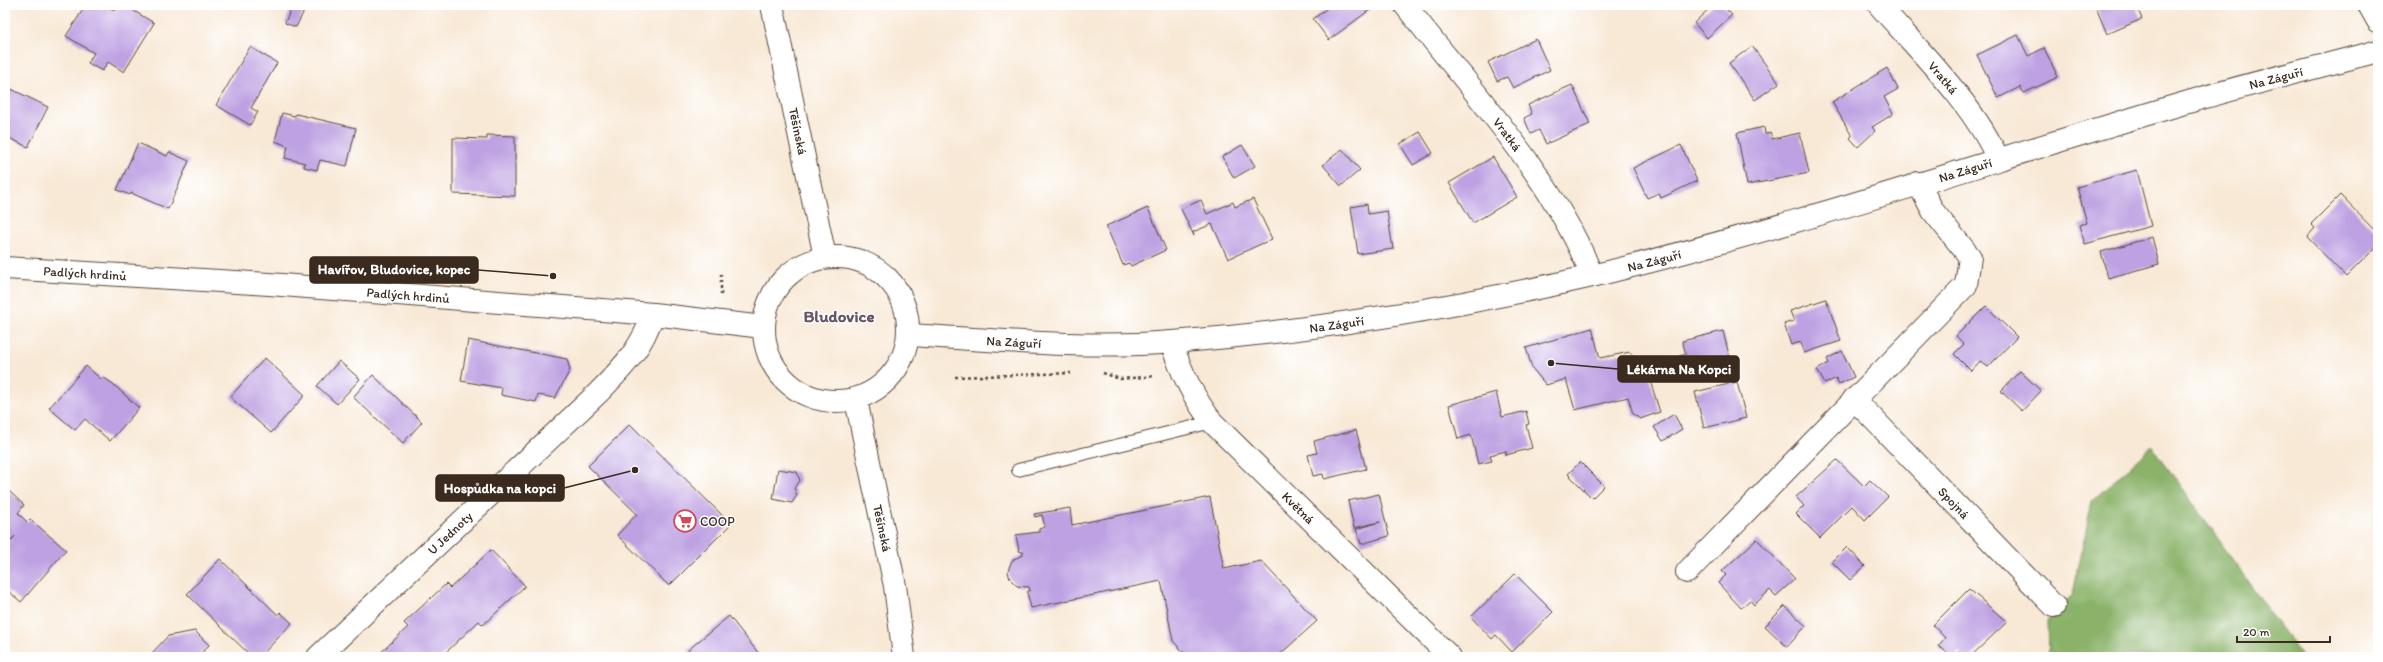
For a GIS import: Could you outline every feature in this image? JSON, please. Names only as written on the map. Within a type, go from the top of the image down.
[{"type":"street","name":"Těšínská","points":[[772,5],[825,257]]},
{"type":"street","name":"Vratká","points":[[1405,5],[1496,120],[1531,168],[1580,248],[1592,276]]},
{"type":"street","name":"Vratká","points":[[1879,5],[1969,110],[1988,136],[1998,158]]},
{"type":"street","points":[[2369,5],[2378,21]]},
{"type":"street","name":"Na Záguří","points":[[909,335],[1080,344],[1171,342],[1373,318],[1489,298],[1592,276],[1750,233],[2207,96],[2378,51]]},
{"type":"street","points":[[1687,572],[1966,285],[1970,256],[1933,211],[1918,183]]},
{"type":"street","points":[[825,257],[857,260],[886,276],[904,303],[909,335],[899,366],[877,390],[856,400],[822,401],[791,387],[770,360],[763,327],[772,294],[794,269],[825,257]]},
{"type":"street","name":"Padlých hrdinů","points":[[5,268],[269,284],[653,314],[763,327]]},
{"type":"street","name":"U Jednoty","points":[[318,657],[600,392],[638,348],[646,336],[653,314]]},
{"type":"street","name":"Květná","points":[[1171,342],[1181,374],[1195,399],[1212,422],[1450,657]]},
{"type":"street","name":"Spojná","points":[[1854,399],[2054,606]]},
{"type":"street","name":"Těšínská","points":[[856,400],[895,586],[904,657]]},
{"type":"lane","points":[[1018,470],[1212,422]]},
{"type":"path","points":[[955,377],[1079,373]]},
{"type":"path","points":[[1102,373],[1120,379],[1181,374]]},
{"type":"green space","points":[[2152,446],[2302,657],[2048,657],[2047,621],[2073,594],[2092,501]]},
{"type":"building","points":[[86,5],[106,5],[115,11],[119,5],[124,5],[154,23],[124,72],[108,62],[102,71],[88,63],[94,53],[66,36]]},
{"type":"building","points":[[1331,5],[1369,5],[1371,9],[1329,40],[1313,19]]},
{"type":"building","points":[[1713,5],[1722,5],[1732,15],[1707,38],[1694,23]]},
{"type":"building","points":[[2095,5],[2136,5],[2142,19],[2107,34]]},
{"type":"building","points":[[292,6],[304,11],[296,27],[285,23]]},
{"type":"building","points":[[2018,35],[2028,56],[2044,48],[2058,77],[2024,93],[2020,87],[1998,98],[1977,55]]},
{"type":"building","points":[[1536,39],[1550,70],[1513,88],[1507,77],[1497,81],[1488,62]]},
{"type":"building","points":[[1752,46],[1779,83],[1755,100],[1729,63]]},
{"type":"building","points":[[250,47],[277,63],[251,108],[258,112],[250,125],[216,105]]},
{"type":"building","points":[[1887,68],[1898,89],[1884,97],[1893,114],[1872,127],[1875,131],[1858,147],[1850,138],[1852,136],[1832,102]]},
{"type":"building","points":[[1572,85],[1590,124],[1546,144],[1539,130],[1531,134],[1524,118],[1532,114],[1528,105]]},
{"type":"building","points":[[5,86],[48,107],[28,147],[5,136]]},
{"type":"building","points":[[282,113],[295,116],[296,114],[356,128],[347,166],[320,160],[317,170],[304,167],[305,163],[285,158],[288,146],[275,141]]},
{"type":"building","points":[[1764,127],[1765,134],[1771,133],[1772,139],[1800,133],[1809,173],[1747,185],[1737,133]]},
{"type":"building","points":[[1420,132],[1433,153],[1413,165],[1400,144]]},
{"type":"building","points":[[487,135],[515,136],[515,196],[453,194],[453,138],[487,139]]},
{"type":"building","points":[[138,143],[167,156],[169,152],[189,161],[168,209],[131,193],[130,195],[117,190]]},
{"type":"building","points":[[1242,145],[1255,166],[1234,178],[1222,157]]},
{"type":"building","points":[[1681,145],[1697,181],[1661,198],[1659,193],[1647,198],[1633,168]]},
{"type":"building","points":[[1342,149],[1360,170],[1341,186],[1323,165]]},
{"type":"building","points":[[1493,157],[1517,197],[1473,223],[1449,183]]},
{"type":"building","points":[[2137,170],[2151,226],[2085,244],[2079,225],[2087,223],[2077,187]]},
{"type":"building","points":[[2340,195],[2378,234],[2378,245],[2346,277],[2307,237],[2315,228],[2311,224]]},
{"type":"building","points":[[1253,199],[1272,239],[1228,259],[1212,224],[1193,232],[1194,236],[1181,209],[1201,200],[1207,214],[1233,202],[1235,207]]},
{"type":"building","points":[[1367,204],[1368,214],[1387,211],[1393,249],[1358,254],[1351,207]]},
{"type":"building","points":[[1148,208],[1166,250],[1131,266],[1129,263],[1123,265],[1106,226]]},
{"type":"building","points":[[2152,237],[2159,264],[2108,278],[2101,252]]},
{"type":"building","points":[[1826,299],[1841,341],[1804,353],[1801,342],[1791,345],[1784,324],[1794,321],[1790,311]]},
{"type":"building","points":[[1986,306],[2017,337],[1988,367],[1980,361],[1971,371],[1954,354],[1964,344],[1956,336]]},
{"type":"building","points":[[1592,328],[1600,358],[1630,352],[1649,377],[1660,412],[1640,419],[1633,414],[1628,397],[1575,410],[1566,379],[1546,385],[1532,368],[1526,348]]},
{"type":"building","points":[[1723,331],[1732,367],[1692,377],[1689,369],[1683,371],[1679,356],[1686,354],[1682,341]]},
{"type":"building","points":[[468,340],[567,359],[570,370],[555,398],[538,395],[536,402],[501,395],[502,388],[461,381]]},
{"type":"building","points":[[1842,351],[1854,377],[1839,384],[1836,378],[1825,384],[1817,370],[1829,363],[1827,359]]},
{"type":"building","points":[[265,358],[305,395],[271,433],[230,397]]},
{"type":"building","points":[[339,361],[360,379],[337,404],[317,386]]},
{"type":"building","points":[[86,366],[101,379],[103,377],[113,384],[139,408],[110,441],[85,419],[75,430],[49,408]]},
{"type":"building","points":[[2020,371],[2041,391],[2022,411],[2001,391]]},
{"type":"building","points":[[373,375],[422,422],[403,443],[353,397]]},
{"type":"building","points":[[1737,382],[1746,418],[1704,428],[1695,392]]},
{"type":"building","points":[[1496,392],[1502,417],[1526,411],[1529,424],[1526,425],[1532,448],[1506,455],[1506,451],[1490,455],[1492,461],[1478,464],[1471,435],[1458,439],[1449,405]]},
{"type":"building","points":[[1674,414],[1682,429],[1663,441],[1654,427]]},
{"type":"building","points":[[630,424],[731,524],[669,586],[617,535],[637,514],[588,466]]},
{"type":"building","points":[[1356,430],[1366,469],[1324,479],[1323,474],[1313,476],[1308,455],[1317,453],[1314,441]]},
{"type":"building","points":[[1837,460],[1864,486],[1870,480],[1888,497],[1865,520],[1852,506],[1820,538],[1796,514],[1804,506],[1796,497]]},
{"type":"building","points":[[1580,462],[1604,486],[1592,498],[1568,474]]},
{"type":"building","points":[[778,469],[797,472],[800,481],[794,488],[797,495],[792,503],[773,499]]},
{"type":"building","points":[[9,491],[24,505],[18,513],[27,522],[30,519],[66,550],[21,602],[5,588],[5,548],[15,536],[5,546],[5,495]]},
{"type":"building","points":[[1379,494],[1389,536],[1361,544],[1356,529],[1380,522],[1354,528],[1348,501]]},
{"type":"building","points":[[1210,497],[1224,569],[1261,561],[1317,621],[1277,657],[1188,657],[1173,641],[1161,581],[1031,608],[1027,592],[1030,590],[1029,587],[1017,586],[1010,579],[1008,572],[1010,565],[1014,559],[1023,555],[1023,552],[1019,551],[1016,535],[1039,532],[1039,529],[1045,527],[1042,515],[1035,517],[1034,514],[1070,508],[1072,525]]},
{"type":"building","points":[[1757,539],[1795,579],[1776,596],[1770,590],[1754,605],[1750,600],[1741,608],[1718,583],[1726,575],[1722,571]]},
{"type":"building","points":[[1847,547],[1865,566],[1850,580],[1832,562]]},
{"type":"building","points":[[491,550],[525,586],[483,625],[479,621],[441,657],[376,657],[408,627],[404,623],[446,584],[450,588]]},
{"type":"building","points":[[220,559],[278,615],[280,612],[292,623],[260,657],[252,657],[187,594]]},
{"type":"building","points":[[1515,574],[1553,612],[1512,652],[1496,635],[1492,639],[1471,617]]},
{"type":"building","points":[[1969,589],[2007,622],[1970,657],[1964,657],[1959,652],[1954,657],[1938,646],[1945,638],[1933,625]]},
{"type":"building","points":[[1785,606],[1806,626],[1787,647],[1765,626]]},
{"type":"building","points":[[729,616],[759,654],[755,657],[693,657],[688,650]]},
{"type":"building","points":[[195,631],[209,645],[198,657],[156,657],[152,653],[168,636]]},
{"type":"place","name":"Havířov, Bludovice, kopec","points":[[553,276]]},
{"type":"place","name":"Lékárna Na Kopci","points":[[1551,363]]},
{"type":"place","name":"Hospůdka na kopci","points":[[635,470]]},
{"type":"place","name":"COOP","points":[[685,521]]},
{"type":"district","name":"Bludovice","points":[[839,316]]}]
